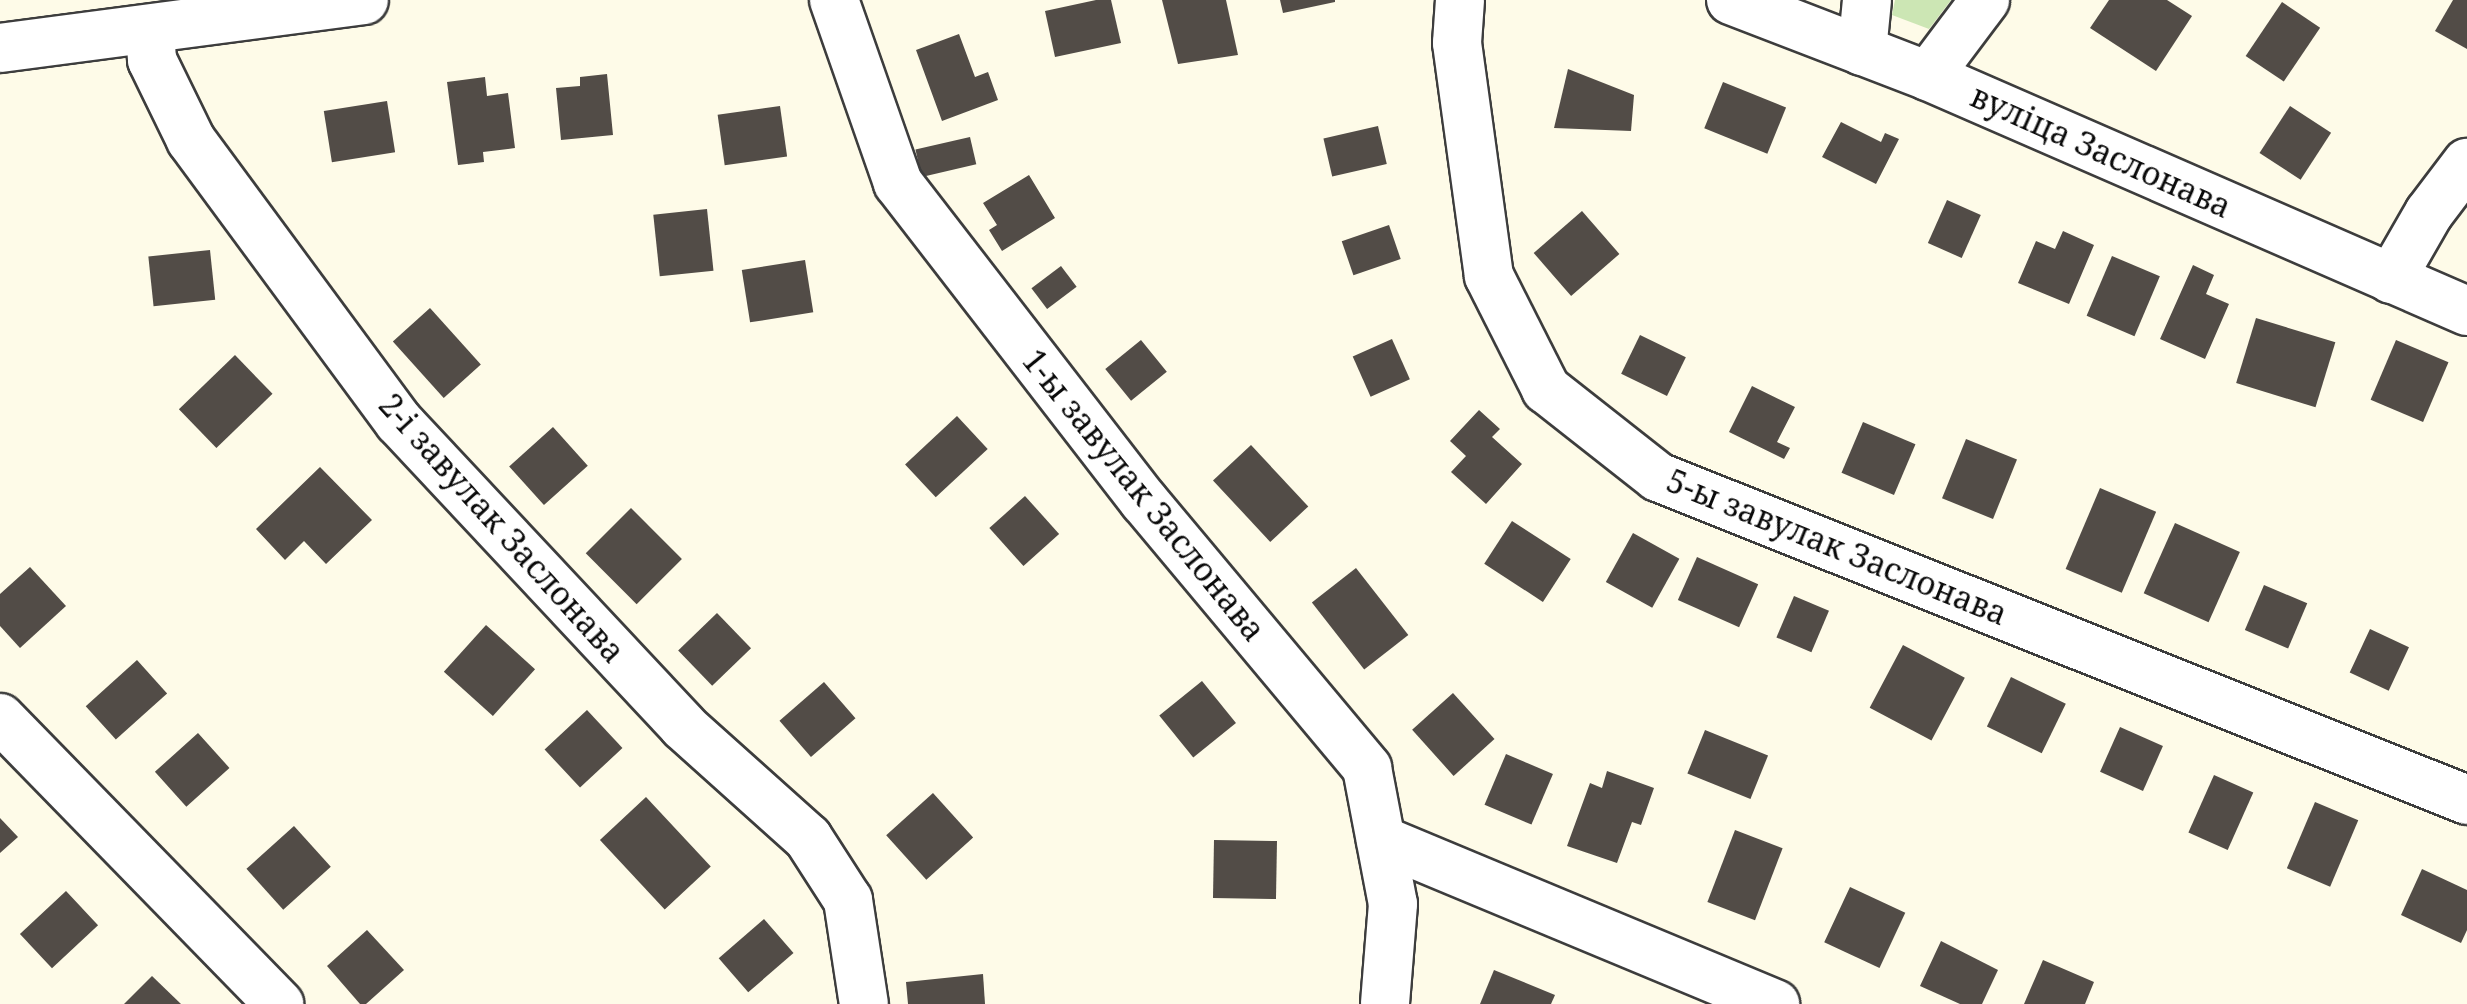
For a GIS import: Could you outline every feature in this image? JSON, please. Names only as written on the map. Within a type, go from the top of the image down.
[{"type":"street","points":[[0,48],[364,0]]},
{"type":"street","name":"1-ы завулак Заслонава","points":[[834,0],[898,182],[1144,501],[1368,768],[1393,904],[1385,1004]]},
{"type":"street","name":"5-ы завулак Заслонава","points":[[1460,0],[1456,43],[1489,276],[1546,389],[1658,477],[2467,800]]},
{"type":"street","name":"вуліца Заслонава","points":[[1731,0],[1928,76],[2467,311]]},
{"type":"street","points":[[1862,51],[1868,0]]},
{"type":"street","points":[[1928,76],[1986,0]]},
{"type":"street","name":"2-і завулак Заслонава","points":[[150,31],[152,60],[190,140],[399,422],[683,726],[808,838],[848,900],[864,1004]]},
{"type":"street","points":[[2391,279],[2429,213],[2467,163]]},
{"type":"street","points":[[0,718],[279,1004]]},
{"type":"street","points":[[1381,840],[1775,1004]]},
{"type":"green space","points":[[1895,0],[1951,0],[1929,29],[1892,15]]},
{"type":"building","points":[[1111,0],[1121,43],[1055,57],[1045,11]]},
{"type":"building","points":[[1162,0],[1226,0],[1238,55],[1178,64]]},
{"type":"building","points":[[1280,0],[1335,0],[1335,2],[1283,13]]},
{"type":"building","points":[[2109,0],[2167,0],[2192,16],[2156,71],[2090,28]]},
{"type":"building","points":[[2453,0],[2467,0],[2467,49],[2435,31]]},
{"type":"building","points":[[2282,2],[2320,28],[2284,82],[2246,56]]},
{"type":"building","points":[[959,34],[975,77],[988,72],[998,100],[942,121],[916,50]]},
{"type":"building","points":[[1568,69],[1634,95],[1631,131],[1554,128]]},
{"type":"building","points":[[607,74],[613,135],[561,140],[556,88],[580,86],[580,77]]},
{"type":"building","points":[[485,77],[487,96],[508,93],[515,148],[483,152],[484,162],[458,165],[447,82]]},
{"type":"building","points":[[1723,82],[1786,107],[1767,154],[1704,128]]},
{"type":"building","points":[[387,101],[395,152],[332,162],[324,111]]},
{"type":"building","points":[[780,106],[787,157],[725,165],[718,115]]},
{"type":"building","points":[[2290,106],[2331,133],[2301,180],[2260,153]]},
{"type":"building","points":[[1841,122],[1881,142],[1885,133],[1899,139],[1876,184],[1822,157]]},
{"type":"building","points":[[1378,126],[1387,164],[1332,177],[1323,139]]},
{"type":"building","points":[[970,137],[976,164],[922,177],[915,150]]},
{"type":"building","points":[[1029,175],[1055,218],[1002,251],[989,230],[997,225],[983,203]]},
{"type":"building","points":[[1947,200],[1981,215],[1962,258],[1928,243]]},
{"type":"building","points":[[707,209],[713,271],[660,276],[653,215]]},
{"type":"building","points":[[1582,211],[1619,254],[1571,296],[1534,253]]},
{"type":"building","points":[[1389,225],[1401,259],[1353,275],[1342,241]]},
{"type":"building","points":[[2063,231],[2094,245],[2069,304],[2018,283],[2036,241],[2055,249]]},
{"type":"building","points":[[210,250],[215,300],[154,306],[148,256]]},
{"type":"building","points":[[2112,256],[2160,276],[2134,336],[2087,316]]},
{"type":"building","points":[[805,260],[813,312],[750,322],[742,270]]},
{"type":"building","points":[[2193,265],[2214,275],[2206,294],[2229,304],[2205,359],[2160,339]]},
{"type":"building","points":[[1061,266],[1077,287],[1047,309],[1031,288]]},
{"type":"building","points":[[430,308],[481,364],[444,398],[393,341]]},
{"type":"building","points":[[2256,318],[2335,342],[2315,407],[2236,383]]},
{"type":"building","points":[[1640,335],[1686,357],[1667,396],[1621,374]]},
{"type":"building","points":[[1392,339],[1410,379],[1371,397],[1353,356]]},
{"type":"building","points":[[1141,340],[1167,372],[1131,401],[1105,369]]},
{"type":"building","points":[[2396,340],[2448,362],[2423,422],[2371,400]]},
{"type":"building","points":[[235,355],[273,394],[216,448],[179,409]]},
{"type":"building","points":[[1752,386],[1795,407],[1777,442],[1790,448],[1784,459],[1729,432]]},
{"type":"building","points":[[1479,410],[1500,429],[1492,437],[1522,464],[1486,504],[1451,472],[1466,456],[1450,441]]},
{"type":"building","points":[[957,416],[988,449],[936,497],[905,464]]},
{"type":"building","points":[[1863,422],[1915,444],[1894,495],[1842,473]]},
{"type":"building","points":[[553,427],[588,466],[544,505],[509,466]]},
{"type":"building","points":[[1966,439],[2017,460],[1993,519],[1942,498]]},
{"type":"building","points":[[1251,445],[1308,506],[1270,542],[1213,480]]},
{"type":"building","points":[[320,467],[372,520],[326,564],[304,541],[285,560],[256,529]]},
{"type":"building","points":[[2100,488],[2156,512],[2122,593],[2066,569]]},
{"type":"building","points":[[1025,496],[1059,534],[1023,566],[989,528]]},
{"type":"building","points":[[631,508],[682,559],[637,604],[586,553]]},
{"type":"building","points":[[1512,521],[1571,559],[1543,602],[1484,564]]},
{"type":"building","points":[[2175,523],[2240,552],[2209,622],[2144,593]]},
{"type":"building","points":[[1633,533],[1679,559],[1652,608],[1606,582]]},
{"type":"building","points":[[1697,557],[1758,584],[1739,627],[1678,600]]},
{"type":"building","points":[[30,567],[66,606],[20,648],[0,626],[0,594]]},
{"type":"building","points":[[1356,568],[1408,635],[1364,669],[1312,602]]},
{"type":"building","points":[[2264,585],[2307,603],[2288,648],[2245,630]]},
{"type":"building","points":[[1794,596],[1829,611],[1811,652],[1776,637]]},
{"type":"building","points":[[717,613],[751,648],[712,686],[678,651]]},
{"type":"building","points":[[486,625],[535,669],[493,716],[444,672]]},
{"type":"building","points":[[2370,629],[2409,647],[2389,691],[2350,673]]},
{"type":"building","points":[[1903,645],[1965,678],[1931,741],[1870,708]]},
{"type":"building","points":[[137,660],[167,693],[116,740],[86,706]]},
{"type":"building","points":[[2011,677],[2066,704],[2042,753],[1987,726]]},
{"type":"building","points":[[1202,681],[1236,723],[1193,758],[1159,716]]},
{"type":"building","points":[[824,682],[855,718],[811,757],[779,721]]},
{"type":"building","points":[[1453,693],[1494,739],[1454,776],[1412,730]]},
{"type":"building","points":[[587,710],[622,748],[580,788],[545,750]]},
{"type":"building","points":[[2120,727],[2163,746],[2143,791],[2100,772]]},
{"type":"building","points":[[1705,730],[1768,755],[1750,799],[1687,774]]},
{"type":"building","points":[[198,733],[229,768],[186,807],[155,772]]},
{"type":"building","points":[[1506,754],[1553,774],[1531,825],[1485,805]]},
{"type":"building","points":[[1607,771],[1654,788],[1641,825],[1632,822],[1617,863],[1567,846],[1590,783],[1602,788]]},
{"type":"building","points":[[2214,775],[2253,792],[2228,850],[2188,833]]},
{"type":"building","points":[[933,793],[973,838],[926,880],[886,835]]},
{"type":"building","points":[[646,797],[711,866],[665,909],[600,840]]},
{"type":"building","points":[[2315,802],[2358,820],[2330,887],[2287,868]]},
{"type":"building","points":[[0,818],[18,837],[0,853]]},
{"type":"building","points":[[294,826],[331,867],[283,910],[246,869]]},
{"type":"building","points":[[1735,830],[1783,848],[1755,920],[1707,902]]},
{"type":"building","points":[[1214,840],[1277,841],[1276,899],[1213,898]]},
{"type":"building","points":[[2422,869],[2467,890],[2467,930],[2461,943],[2401,915]]},
{"type":"building","points":[[1850,887],[1905,913],[1880,968],[1824,942]]},
{"type":"building","points":[[66,891],[98,925],[52,968],[20,934]]},
{"type":"building","points":[[764,919],[794,953],[748,992],[719,958]]},
{"type":"building","points":[[367,930],[404,970],[366,1004],[360,1004],[327,966]]},
{"type":"building","points":[[1941,941],[1998,970],[1982,1004],[1960,1004],[1920,986]]},
{"type":"building","points":[[2043,960],[2094,982],[2085,1004],[2024,1004]]},
{"type":"building","points":[[1494,970],[1555,995],[1551,1004],[1480,1004]]},
{"type":"building","points":[[983,974],[985,1004],[908,1004],[906,982]]},
{"type":"building","points":[[152,976],[181,1004],[124,1004]]}]
